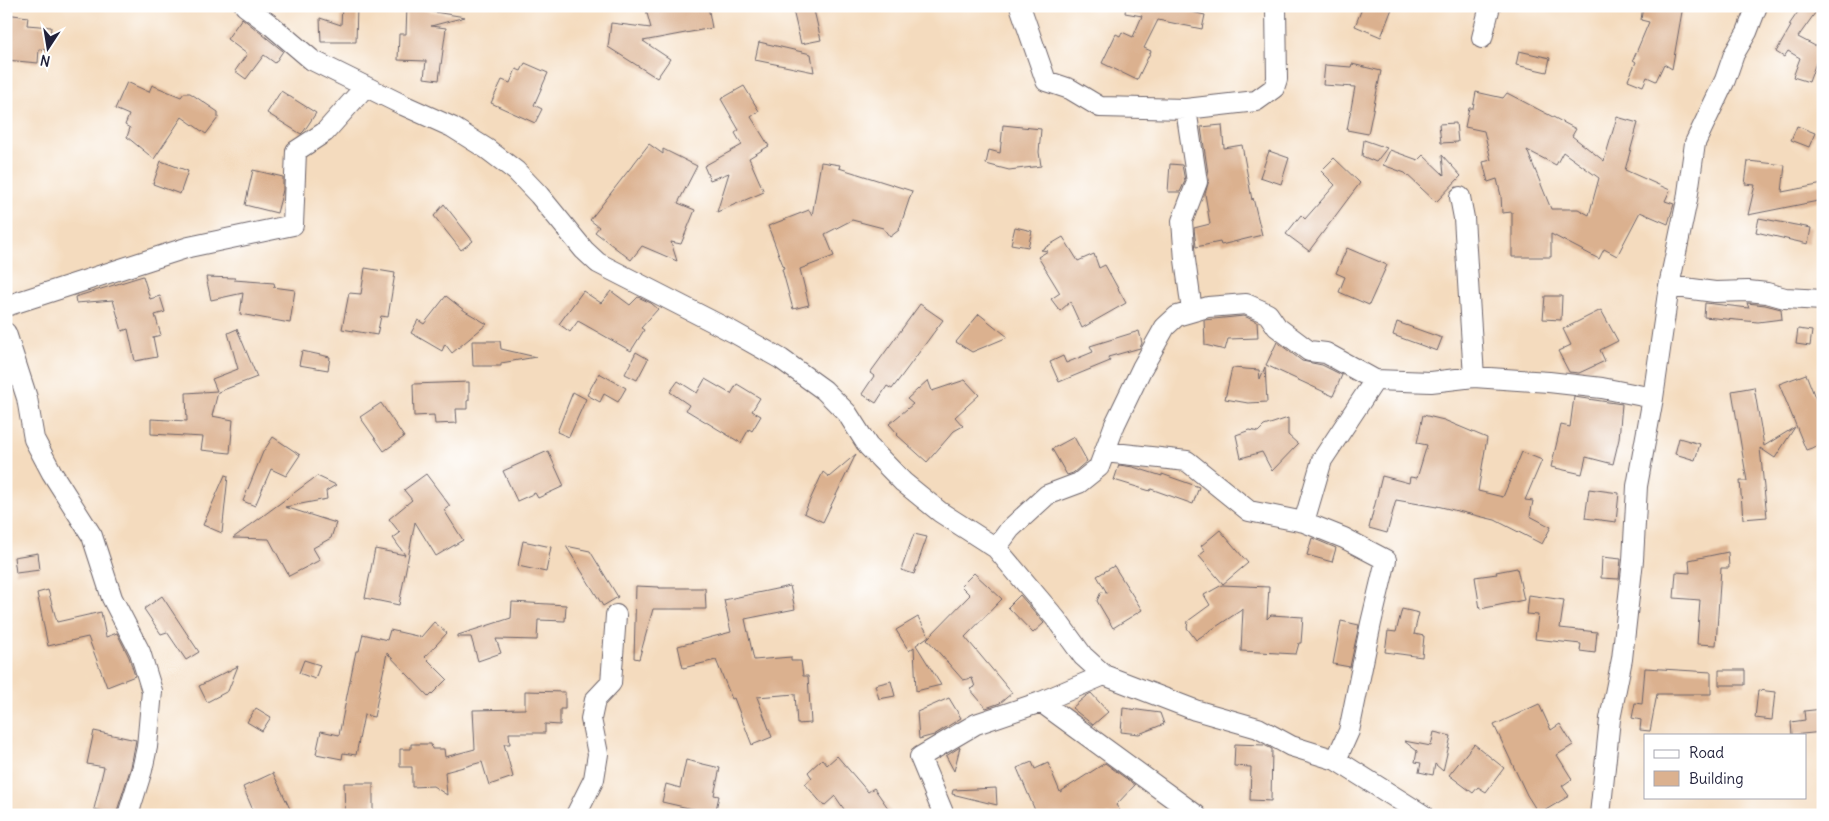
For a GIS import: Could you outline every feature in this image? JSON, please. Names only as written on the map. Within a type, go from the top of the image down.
[{"type":"street","points":[[245,6],[312,60],[452,127],[516,171],[584,250],[598,263],[741,336],[781,359],[824,390],[847,413],[868,446],[903,482],[940,512],[996,548],[1056,619],[1083,656],[1104,675],[1195,710],[1258,728],[1291,746],[1336,760],[1423,815]]},
{"type":"street","points":[[1020,6],[1046,81],[1070,89],[1100,107],[1186,109],[1256,102],[1274,88],[1277,79],[1276,6]]},
{"type":"street","points":[[1482,38],[1490,6]]},
{"type":"street","points":[[1600,815],[1610,719],[1622,659],[1631,580],[1637,486],[1653,398],[1669,286],[1688,200],[1695,143],[1725,80],[1734,54],[1747,32],[1757,6]]},
{"type":"street","points":[[6,306],[189,247],[293,225],[296,151],[325,132],[365,87]]},
{"type":"street","points":[[1186,109],[1197,182],[1182,221],[1192,311]]},
{"type":"street","points":[[1460,197],[1464,218],[1474,378]]},
{"type":"street","points":[[1669,286],[1715,292],[1748,291],[1767,293],[1784,298],[1823,300]]},
{"type":"street","points":[[996,548],[1010,530],[1047,495],[1079,483],[1099,467],[1115,424],[1142,368],[1165,327],[1177,316],[1192,311],[1246,304],[1268,314],[1277,327],[1308,351],[1326,353],[1375,380],[1431,382],[1474,378],[1549,382],[1602,388],[1653,398]]},
{"type":"street","points":[[6,333],[27,398],[34,439],[92,536],[112,598],[140,652],[152,691],[147,747],[128,815]]},
{"type":"street","points":[[1304,522],[1322,460],[1375,380]]},
{"type":"street","points":[[1105,452],[1187,461],[1250,510],[1304,522],[1344,538],[1386,560],[1349,731],[1336,760]]},
{"type":"street","points":[[576,815],[594,779],[598,754],[591,719],[595,700],[611,683],[616,615]]},
{"type":"street","points":[[944,815],[920,757],[976,724],[1040,702],[1104,675]]},
{"type":"street","points":[[1040,702],[1196,815]]},
{"type":"building","points":[[342,6],[357,6],[356,42],[321,42],[320,18],[341,25]]},
{"type":"building","points":[[407,6],[422,6],[422,10],[465,17],[431,26],[446,28],[439,80],[424,78],[426,61],[398,60],[399,34],[406,34]]},
{"type":"building","points":[[645,6],[708,6],[712,28],[643,41],[670,59],[657,78],[608,47],[611,23],[651,28]]},
{"type":"building","points":[[792,6],[813,6],[821,40],[801,44]]},
{"type":"building","points":[[1126,6],[1166,6],[1205,15],[1202,29],[1158,20],[1144,48],[1151,51],[1137,80],[1102,63],[1116,34],[1120,36],[1122,32],[1133,37],[1142,16],[1125,13]]},
{"type":"building","points":[[1363,6],[1393,6],[1381,37],[1355,26]]},
{"type":"building","points":[[1643,6],[1683,6],[1672,69],[1664,64],[1656,81],[1647,77],[1643,86],[1628,80],[1636,62],[1633,60],[1649,22],[1641,20]]},
{"type":"building","points":[[1802,6],[1820,6],[1798,37],[1821,49],[1809,82],[1793,77],[1800,58],[1788,51],[1784,57],[1776,52],[1791,26],[1789,25]]},
{"type":"building","points":[[6,14],[28,17],[27,25],[51,27],[49,50],[39,49],[38,63],[6,60]]},
{"type":"building","points":[[242,18],[283,51],[275,63],[264,55],[246,79],[235,71],[247,54],[227,39]]},
{"type":"building","points":[[759,42],[811,54],[814,72],[755,60]]},
{"type":"building","points":[[1519,51],[1550,58],[1547,72],[1516,65]]},
{"type":"building","points":[[525,63],[548,73],[534,105],[542,109],[535,123],[491,103],[502,80],[510,83],[516,69],[521,71]]},
{"type":"building","points":[[1352,64],[1381,71],[1368,134],[1347,130],[1355,87],[1323,85],[1325,65],[1351,67]]},
{"type":"building","points":[[127,82],[149,92],[152,85],[181,97],[184,93],[190,93],[218,112],[218,118],[206,134],[182,117],[154,159],[127,137],[130,128],[125,125],[129,115],[115,109]]},
{"type":"building","points":[[744,86],[759,111],[751,117],[769,146],[749,158],[764,192],[717,212],[729,173],[710,180],[704,166],[742,145],[735,133],[739,130],[721,99]]},
{"type":"building","points":[[281,91],[316,113],[301,134],[267,113]]},
{"type":"building","points":[[1476,92],[1503,98],[1507,93],[1576,129],[1572,136],[1604,161],[1617,117],[1638,123],[1625,170],[1670,190],[1665,201],[1674,204],[1668,224],[1640,212],[1617,256],[1604,249],[1599,259],[1551,234],[1551,257],[1512,257],[1512,212],[1502,213],[1497,179],[1488,182],[1483,162],[1491,160],[1484,131],[1465,127],[1469,108],[1473,108]],"holes":[[[1527,150],[1556,165],[1563,152],[1599,178],[1589,215],[1578,209],[1551,209]]]},
{"type":"building","points":[[1456,123],[1458,142],[1441,143],[1439,124]]},
{"type":"building","points":[[1003,125],[1041,129],[1039,152],[1041,166],[1009,170],[986,164],[989,150],[1000,153]]},
{"type":"building","points":[[1222,125],[1224,148],[1242,145],[1252,200],[1253,198],[1262,235],[1221,245],[1220,242],[1196,247],[1194,228],[1210,224],[1205,194],[1209,180],[1201,127]]},
{"type":"building","points":[[1797,126],[1815,133],[1809,147],[1791,140]]},
{"type":"building","points":[[1364,140],[1387,148],[1376,162],[1362,156]]},
{"type":"building","points":[[649,144],[663,154],[663,149],[697,166],[678,203],[695,210],[681,244],[671,242],[677,261],[642,246],[631,260],[595,232],[599,227],[590,220]]},
{"type":"building","points":[[1390,150],[1418,160],[1423,155],[1444,175],[1442,155],[1461,176],[1436,202],[1405,173],[1383,165]]},
{"type":"building","points":[[1269,151],[1289,158],[1281,184],[1260,177]]},
{"type":"building","points":[[1334,158],[1360,183],[1309,251],[1286,234],[1301,215],[1305,219],[1335,185],[1321,171]]},
{"type":"building","points":[[161,161],[188,171],[180,194],[153,184]]},
{"type":"building","points":[[1748,161],[1785,165],[1782,192],[1823,184],[1823,200],[1748,215],[1755,185],[1745,184]]},
{"type":"building","points":[[821,162],[840,165],[839,168],[912,191],[899,230],[890,237],[883,228],[852,220],[825,234],[834,256],[800,269],[809,305],[793,309],[782,269],[784,268],[768,226],[809,210],[812,216]]},
{"type":"building","points":[[1170,164],[1182,165],[1185,181],[1180,192],[1168,192]]},
{"type":"building","points":[[253,170],[283,177],[283,190],[277,213],[245,205]]},
{"type":"building","points":[[444,204],[473,241],[461,250],[434,216]]},
{"type":"building","points":[[1759,218],[1811,228],[1808,244],[1756,232]]},
{"type":"building","points":[[1015,227],[1032,231],[1028,247],[1011,244]]},
{"type":"building","points":[[1063,237],[1078,261],[1094,254],[1099,268],[1105,265],[1126,303],[1082,328],[1070,302],[1060,311],[1051,299],[1060,293],[1038,257],[1048,251],[1041,250]]},
{"type":"building","points":[[1347,248],[1387,265],[1369,305],[1339,292],[1345,277],[1336,273]]},
{"type":"building","points":[[365,268],[395,273],[388,317],[381,316],[377,335],[342,329],[349,293],[361,294]]},
{"type":"building","points":[[143,276],[150,299],[160,296],[165,312],[155,315],[161,335],[153,337],[157,357],[135,361],[128,329],[122,331],[113,300],[76,303],[75,297]]},
{"type":"building","points":[[206,277],[235,278],[234,280],[274,283],[275,287],[273,287],[295,290],[290,323],[240,314],[243,293],[211,300]]},
{"type":"building","points":[[583,291],[601,303],[611,291],[630,305],[638,297],[651,303],[658,309],[641,328],[644,330],[631,351],[578,321],[570,332],[559,324]]},
{"type":"building","points":[[446,296],[465,311],[487,324],[452,353],[445,344],[442,351],[411,333],[418,320],[424,324]]},
{"type":"building","points":[[1545,296],[1562,296],[1561,320],[1543,319]]},
{"type":"building","points":[[1705,303],[1749,308],[1747,303],[1765,305],[1781,309],[1782,319],[1758,322],[1704,317]]},
{"type":"building","points":[[920,304],[943,320],[892,389],[887,386],[876,403],[862,394],[874,376],[870,373]]},
{"type":"building","points":[[1601,310],[1618,341],[1600,350],[1605,361],[1579,373],[1569,372],[1558,351],[1571,345],[1563,329]]},
{"type":"building","points":[[979,314],[1008,337],[972,352],[956,342]]},
{"type":"building","points":[[1244,316],[1257,322],[1258,338],[1228,339],[1225,350],[1205,345],[1204,320]]},
{"type":"building","points":[[1397,322],[1442,338],[1437,351],[1393,335]]},
{"type":"building","points":[[237,329],[257,377],[218,392],[212,416],[233,420],[230,453],[201,450],[203,437],[151,434],[151,419],[187,421],[186,393],[217,391],[212,379],[238,369],[228,333]]},
{"type":"building","points":[[1798,329],[1812,331],[1810,346],[1796,344]]},
{"type":"building","points":[[1139,331],[1142,343],[1140,348],[1108,357],[1110,361],[1059,382],[1050,362],[1063,356],[1066,363],[1093,352],[1090,346]]},
{"type":"building","points":[[472,341],[500,341],[501,349],[536,357],[501,363],[501,366],[473,366]]},
{"type":"building","points":[[1277,342],[1302,361],[1322,365],[1342,375],[1333,396],[1266,365]]},
{"type":"building","points":[[302,351],[330,357],[328,370],[299,365]]},
{"type":"building","points":[[636,352],[648,359],[637,380],[625,374]]},
{"type":"building","points":[[1265,367],[1267,402],[1248,403],[1225,399],[1232,368],[1259,370],[1260,379]]},
{"type":"building","points":[[599,373],[626,388],[618,402],[604,394],[600,402],[587,395]]},
{"type":"building","points":[[1806,374],[1823,418],[1823,444],[1806,450],[1779,384]]},
{"type":"building","points":[[705,379],[731,394],[737,384],[760,398],[752,411],[761,416],[752,431],[749,429],[741,443],[686,410],[689,405],[670,392],[678,381],[697,393]]},
{"type":"building","points":[[928,380],[932,391],[965,380],[979,395],[955,417],[963,426],[954,431],[927,462],[897,435],[889,424],[913,404],[907,399]]},
{"type":"building","points":[[469,382],[467,409],[456,409],[457,423],[435,424],[434,415],[414,416],[413,384]]},
{"type":"building","points":[[1754,387],[1764,446],[1795,427],[1775,458],[1760,448],[1767,517],[1743,519],[1740,481],[1747,481],[1732,391]]},
{"type":"building","points":[[573,392],[586,399],[569,437],[557,432]]},
{"type":"building","points":[[1574,397],[1622,404],[1619,439],[1613,464],[1586,457],[1582,474],[1551,467],[1561,425],[1570,427]]},
{"type":"building","points":[[381,403],[404,437],[384,451],[360,417]]},
{"type":"building","points":[[1423,415],[1444,420],[1487,438],[1478,491],[1503,497],[1522,452],[1542,460],[1525,500],[1533,501],[1530,516],[1551,527],[1542,544],[1495,520],[1437,506],[1396,500],[1387,533],[1369,528],[1382,476],[1409,483],[1410,477],[1417,478],[1427,445],[1417,443]]},
{"type":"building","points":[[1288,418],[1288,435],[1298,444],[1272,471],[1262,452],[1241,458],[1236,435],[1250,430],[1258,432],[1264,426]]},
{"type":"building","points":[[273,437],[300,455],[286,476],[271,469],[255,506],[243,501],[263,452]]},
{"type":"building","points":[[1074,437],[1087,461],[1073,473],[1067,475],[1052,449]]},
{"type":"building","points":[[1679,438],[1700,444],[1695,460],[1675,454]]},
{"type":"building","points":[[548,451],[564,486],[538,498],[535,493],[517,501],[503,471]]},
{"type":"building","points":[[856,454],[823,522],[804,513],[823,472],[829,477]]},
{"type":"building","points":[[1119,465],[1133,467],[1162,476],[1162,474],[1199,487],[1193,504],[1151,489],[1150,491],[1114,480]]},
{"type":"building","points":[[426,474],[450,506],[444,510],[463,540],[436,556],[415,522],[399,605],[365,598],[375,549],[405,555],[393,538],[400,533],[389,519],[412,500],[404,490]]},
{"type":"building","points":[[225,475],[228,476],[222,533],[203,525]]},
{"type":"building","points":[[317,476],[336,485],[326,491],[327,499],[285,507],[336,523],[331,538],[313,548],[320,560],[289,576],[269,539],[233,538]]},
{"type":"building","points":[[1589,489],[1619,493],[1616,522],[1585,518]]},
{"type":"building","points":[[1220,530],[1248,563],[1223,584],[1199,556],[1205,551],[1201,546]]},
{"type":"building","points":[[914,534],[927,537],[914,574],[901,570]]},
{"type":"building","points":[[1312,538],[1336,548],[1332,562],[1307,555]]},
{"type":"building","points":[[523,541],[551,547],[546,572],[518,566]]},
{"type":"building","points":[[566,546],[590,551],[618,597],[603,606]]},
{"type":"building","points":[[1728,552],[1729,568],[1721,568],[1716,645],[1697,644],[1700,600],[1674,598],[1676,572],[1690,573],[1689,560]]},
{"type":"building","points":[[38,553],[40,570],[16,573],[14,557]]},
{"type":"building","points":[[1602,557],[1621,559],[1619,579],[1601,578]]},
{"type":"building","points":[[1114,566],[1142,610],[1113,628],[1097,601],[1101,592],[1107,593],[1097,576]]},
{"type":"building","points":[[1517,568],[1524,600],[1480,609],[1475,577],[1497,574],[1496,572]]},
{"type":"building","points":[[974,573],[1002,599],[965,637],[1012,693],[1000,703],[986,708],[970,689],[975,687],[972,678],[963,680],[927,639],[970,595],[961,586]]},
{"type":"building","points":[[1222,585],[1269,587],[1267,619],[1271,615],[1303,617],[1301,643],[1299,643],[1296,654],[1241,651],[1243,609],[1196,640],[1187,628],[1188,621],[1210,605],[1204,595]]},
{"type":"building","points":[[636,586],[705,588],[706,609],[653,609],[639,659],[634,658]]},
{"type":"building","points":[[790,586],[795,609],[745,619],[754,660],[791,657],[791,661],[801,661],[803,676],[808,676],[811,723],[797,724],[795,694],[757,697],[772,737],[752,745],[734,698],[732,699],[716,660],[683,668],[678,646],[731,632],[724,600]]},
{"type":"building","points":[[48,590],[57,622],[101,612],[106,637],[117,633],[129,657],[135,676],[107,687],[88,637],[48,646],[37,593]]},
{"type":"building","points":[[1020,595],[1044,623],[1033,633],[1008,607]]},
{"type":"building","points":[[1529,595],[1564,600],[1560,628],[1597,632],[1595,653],[1580,651],[1581,644],[1535,639],[1538,615],[1527,614]]},
{"type":"building","points":[[162,596],[199,652],[186,660],[167,632],[161,634],[144,609]]},
{"type":"building","points":[[512,602],[566,605],[565,621],[538,620],[537,640],[496,639],[501,653],[478,661],[471,637],[458,637],[458,635],[511,618]]},
{"type":"building","points":[[1402,609],[1419,613],[1414,634],[1424,636],[1422,657],[1385,652],[1388,631],[1396,632]]},
{"type":"building","points":[[918,617],[929,636],[916,645],[941,685],[916,691],[914,647],[909,651],[896,630]]},
{"type":"building","points":[[1341,621],[1359,625],[1350,667],[1333,664]]},
{"type":"building","points":[[434,622],[447,633],[425,657],[447,679],[429,697],[387,653],[374,717],[364,715],[356,755],[343,753],[342,759],[316,754],[321,731],[339,735],[356,651],[359,651],[363,634],[387,640],[390,630],[421,637]]},
{"type":"building","points":[[304,660],[320,665],[315,679],[299,673]]},
{"type":"building","points":[[238,666],[228,691],[207,702],[199,686]]},
{"type":"building","points":[[1645,668],[1711,672],[1711,694],[1657,694],[1650,731],[1640,730],[1641,720],[1632,718],[1635,703],[1642,704]]},
{"type":"building","points":[[1719,670],[1745,670],[1745,685],[1719,685]]},
{"type":"building","points":[[891,681],[895,696],[879,699],[875,685]]},
{"type":"building","points":[[1758,690],[1775,692],[1772,720],[1755,718]]},
{"type":"building","points":[[525,691],[565,692],[565,709],[560,709],[560,725],[545,724],[545,733],[509,733],[510,744],[504,744],[513,777],[489,785],[482,762],[445,772],[447,795],[433,786],[412,787],[412,767],[400,767],[400,749],[411,749],[411,744],[431,744],[432,749],[444,749],[445,757],[475,749],[473,710],[525,709]]},
{"type":"building","points":[[1091,693],[1108,712],[1093,725],[1072,708]]},
{"type":"building","points":[[949,698],[961,718],[934,735],[919,739],[917,712]]},
{"type":"building","points":[[1539,704],[1551,730],[1560,724],[1573,745],[1557,755],[1572,779],[1562,786],[1569,796],[1539,814],[1527,795],[1494,725]]},
{"type":"building","points":[[256,708],[271,717],[262,731],[247,722]]},
{"type":"building","points":[[1123,708],[1160,713],[1164,724],[1139,734],[1121,732]]},
{"type":"building","points":[[1823,709],[1823,732],[1792,734],[1791,722],[1805,720],[1804,711]]},
{"type":"building","points":[[94,731],[136,740],[131,767],[116,814],[94,809],[104,767],[87,764]]},
{"type":"building","points":[[1434,732],[1451,736],[1443,771],[1435,764],[1433,775],[1419,772],[1421,763],[1415,762],[1417,751],[1404,741],[1431,746]]},
{"type":"building","points":[[1235,744],[1264,745],[1272,749],[1271,801],[1250,800],[1251,767],[1234,766]]},
{"type":"building","points":[[1474,744],[1504,768],[1486,792],[1478,787],[1473,793],[1449,775]]},
{"type":"building","points":[[960,747],[954,771],[946,756]]},
{"type":"building","points":[[837,756],[868,792],[874,788],[893,815],[848,815],[835,796],[824,806],[805,784],[812,778],[808,772],[822,759],[827,765]]},
{"type":"building","points":[[686,760],[720,768],[714,795],[719,796],[715,814],[662,802],[666,784],[680,788]]},
{"type":"building","points":[[1032,762],[1035,769],[1048,763],[1060,792],[1105,763],[1135,785],[1116,805],[1123,815],[1037,815],[1017,768]]},
{"type":"building","points":[[273,773],[291,811],[282,815],[255,815],[243,787]]},
{"type":"building","points":[[344,783],[373,783],[373,815],[345,815]]},
{"type":"building","points":[[996,788],[997,805],[952,794],[953,790]]}]
